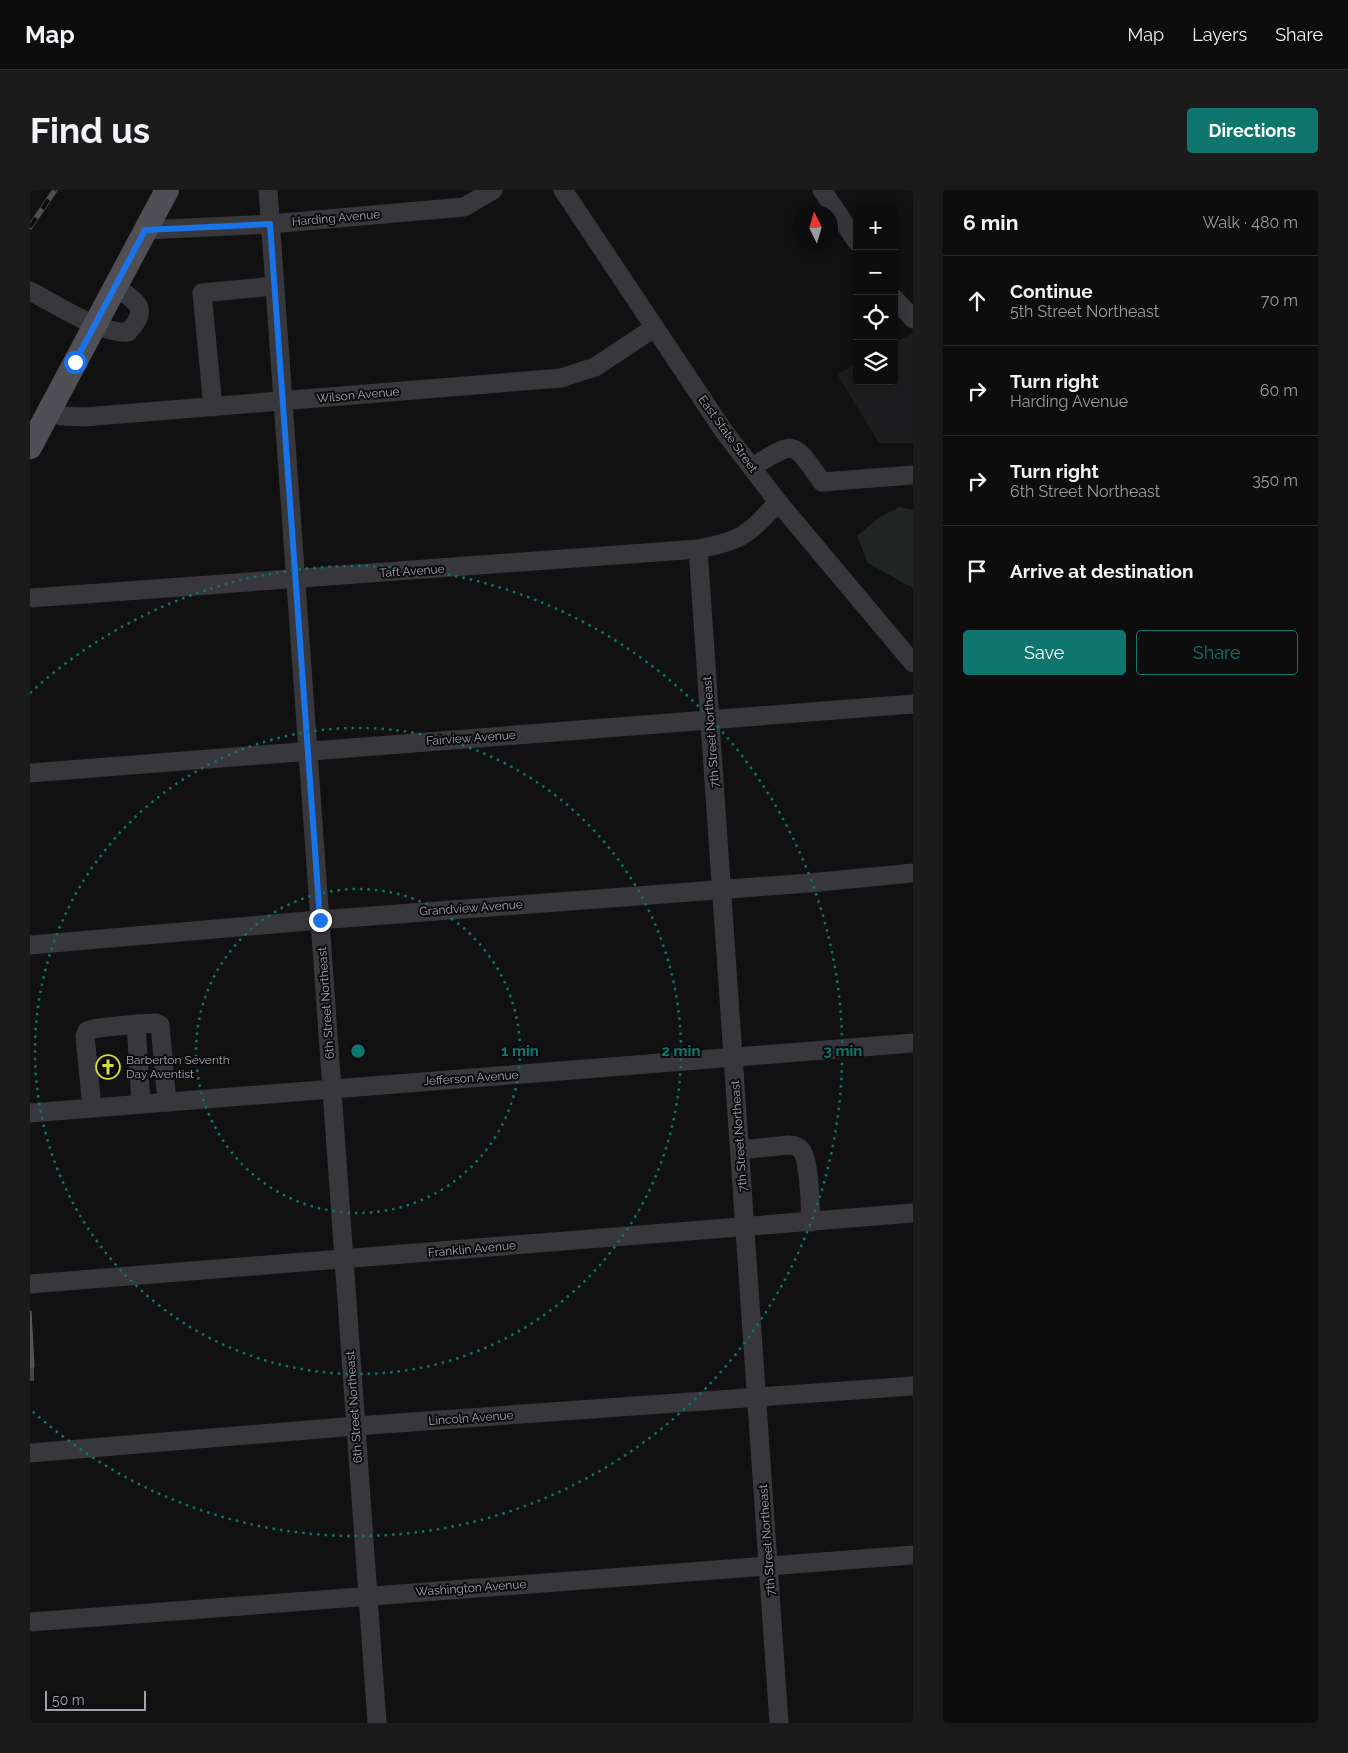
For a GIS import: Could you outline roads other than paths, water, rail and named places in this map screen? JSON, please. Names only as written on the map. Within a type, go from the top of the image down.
[{"type":"main road","points":[[30,447],[167,190]]},
{"type":"street","name":"6th Street Northeast","points":[[268,190],[377,1723]]},
{"type":"street","name":"Harding Avenue","points":[[145,230],[270,224],[464,207],[493,190]]},
{"type":"street","name":"East State Street","points":[[563,190],[701,399],[778,502],[913,663]]},
{"type":"street","points":[[822,190],[853,236]]},
{"type":"street","points":[[213,407],[202,293],[274,286]]},
{"type":"street","points":[[30,291],[95,325],[120,333],[128,332],[136,321],[140,310],[137,302],[115,287]]},
{"type":"street","points":[[898,302],[913,319]]},
{"type":"street","name":"Wilson Avenue","points":[[48,412],[62,416],[84,417],[562,378],[595,367],[654,328]]},
{"type":"street","points":[[752,467],[781,449],[791,447],[800,451],[822,482],[913,475]]},
{"type":"street","name":"Taft Avenue","points":[[30,598],[698,549],[721,545],[744,536],[756,527],[778,502]]},
{"type":"street","name":"7th Street Northeast","points":[[698,549],[779,1723]]},
{"type":"street","name":"Fairview Avenue","points":[[30,773],[913,704]]},
{"type":"street","name":"Grandview Avenue","points":[[30,945],[320,920],[809,883],[913,873]]},
{"type":"street","points":[[92,1108],[84,1036],[87,1031],[98,1028],[136,1024],[156,1023],[160,1025],[167,1102]]},
{"type":"street","points":[[136,1024],[141,1104]]},
{"type":"street","name":"Jefferson Avenue","points":[[30,1113],[913,1043]]},
{"type":"street","points":[[740,1150],[789,1145],[802,1150],[806,1162],[812,1222]]},
{"type":"street","name":"Franklin Avenue","points":[[30,1284],[913,1213]]},
{"type":"street","name":"Lincoln Avenue","points":[[30,1453],[356,1426],[913,1386]]},
{"type":"street","name":"Washington Avenue","points":[[30,1622],[913,1555]]},
{"type":"railway","points":[[30,227],[55,190]]},
{"type":"place","name":"Barberton Seventh Day Aventist","points":[[108,1067]]}]
